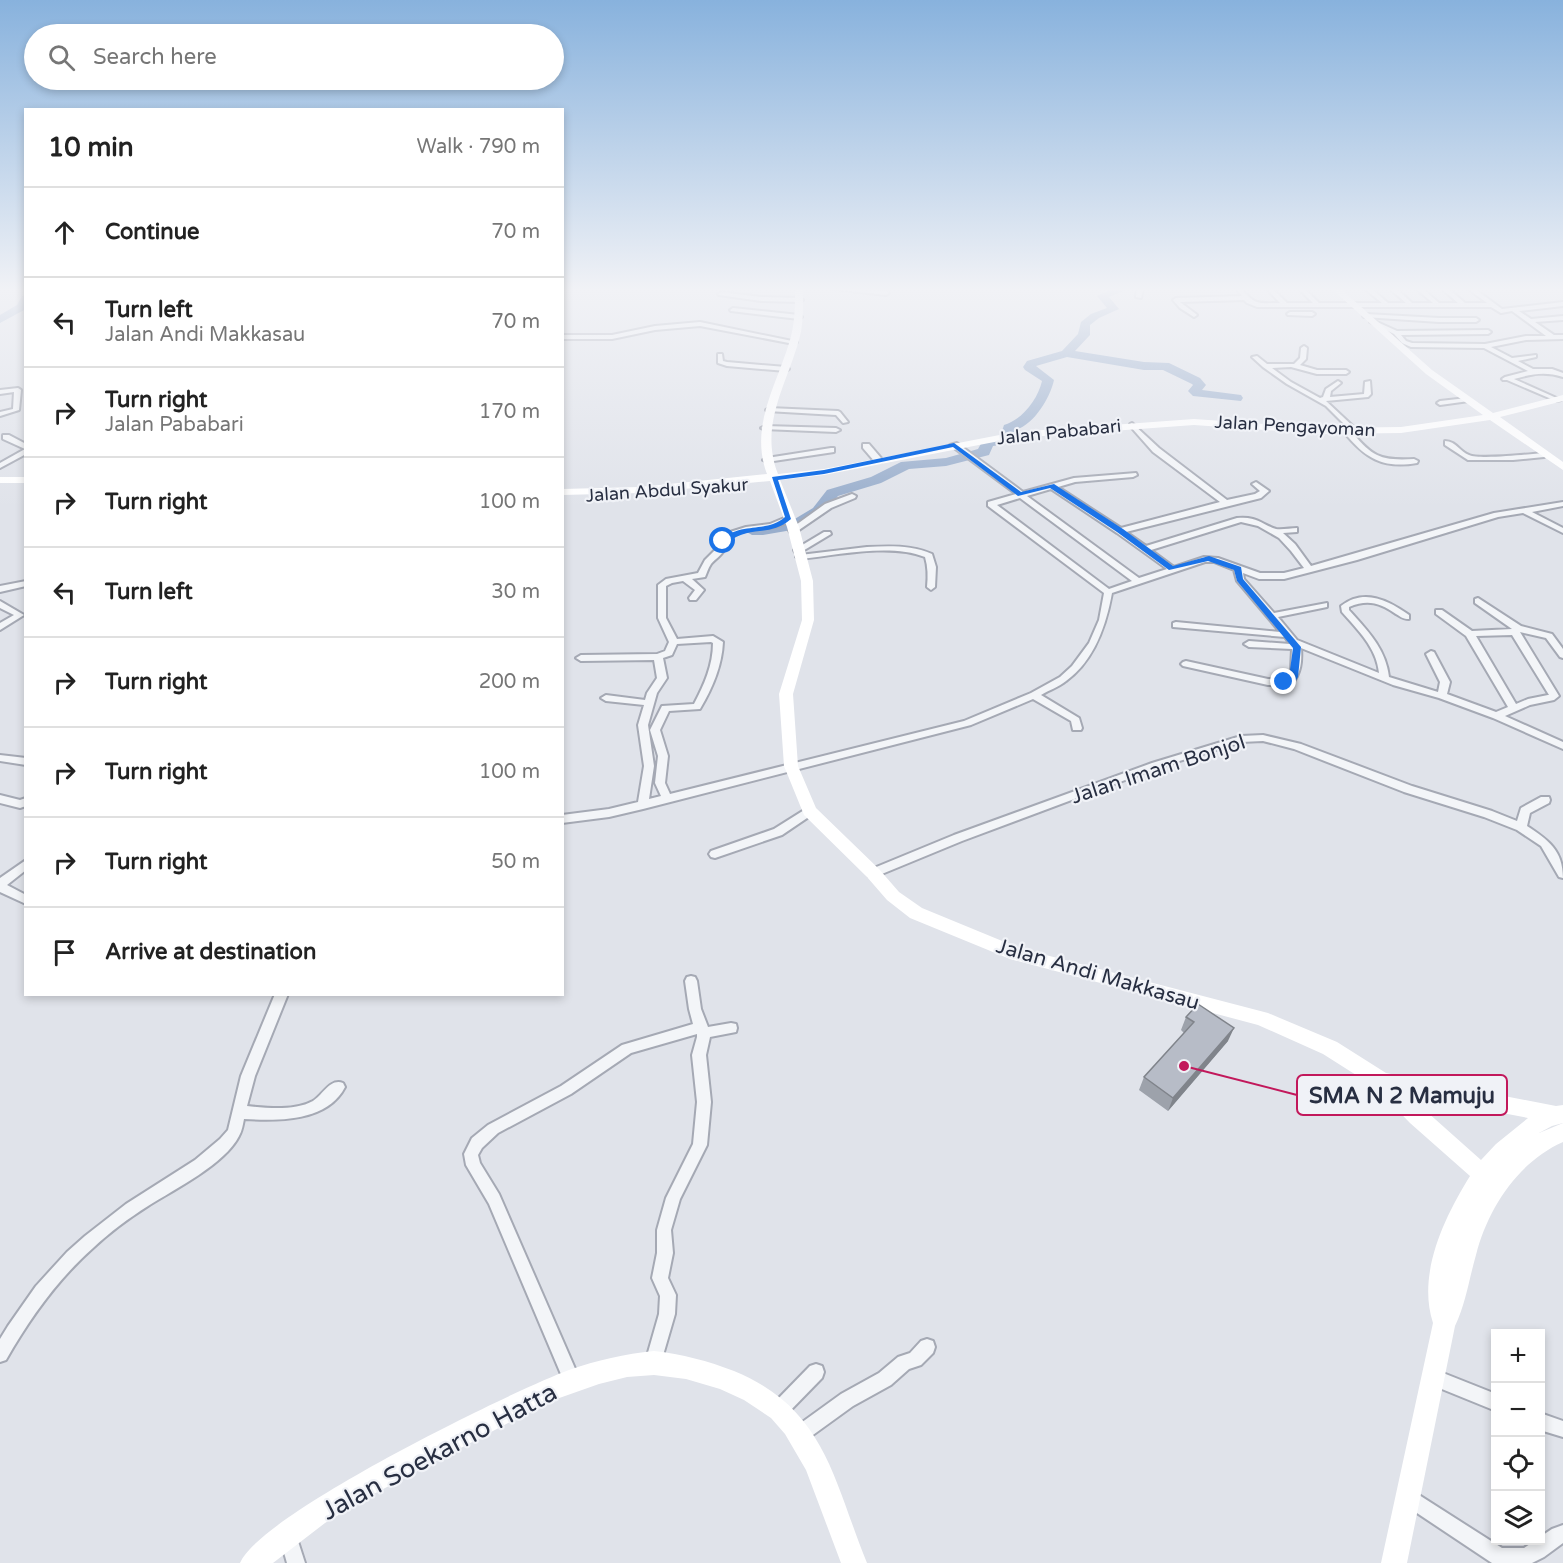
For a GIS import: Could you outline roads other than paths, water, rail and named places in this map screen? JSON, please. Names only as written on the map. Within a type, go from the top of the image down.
[{"type":"street","points":[[720,362],[786,369]]},
{"type":"street","name":"Jalan Andi Makkasau","points":[[788,362],[769,410],[765,428],[767,460],[791,524],[807,581],[808,620],[786,694],[791,766],[809,811],[873,873],[893,896],[916,913],[1016,954],[1262,1018],[1330,1048],[1382,1081]]},
{"type":"street","points":[[1261,362],[1289,383],[1322,399],[1351,431],[1368,456],[1396,463],[1414,461]]},
{"type":"street","points":[[1295,366],[1299,362]]},
{"type":"street","points":[[1417,362],[1490,417],[1563,467]]},
{"type":"street","points":[[1513,362],[1533,371]]},
{"type":"street","points":[[1266,366],[1295,366],[1317,372],[1346,372]]},
{"type":"street","points":[[1560,399],[1506,378],[1533,371],[1552,371],[1563,375]]},
{"type":"street","points":[[1322,399],[1366,396],[1368,382]]},
{"type":"street","points":[[1322,399],[1328,390],[1338,384]]},
{"type":"street","points":[[0,392],[22,390],[18,409],[0,414]]},
{"type":"street","name":"Jalan Pengayoman","points":[[1132,425],[1213,422],[1287,429],[1351,431],[1422,428],[1490,417],[1560,399]]},
{"type":"street","points":[[1440,403],[1467,400]]},
{"type":"street","points":[[769,410],[832,412],[838,413],[845,422]]},
{"type":"street","points":[[1132,425],[1156,450],[1226,503]]},
{"type":"street","name":"Jalan Pababari","points":[[774,478],[824,472],[1015,435],[1132,425]]},
{"type":"street","points":[[765,428],[837,430]]},
{"type":"street","points":[[2,438],[24,448]]},
{"type":"street","points":[[1449,443],[1468,458],[1544,455]]},
{"type":"street","points":[[954,445],[1137,581]]},
{"type":"street","points":[[866,446],[878,460]]},
{"type":"street","points":[[0,466],[24,450]]},
{"type":"street","points":[[767,460],[831,450]]},
{"type":"street","points":[[1107,592],[992,504],[1079,479],[1133,475]]},
{"type":"street","name":"Jalan Abdul Syakur","points":[[564,494],[668,493],[764,482],[774,478]]},
{"type":"street","points":[[0,480],[24,480]]},
{"type":"street","points":[[1120,531],[1262,495],[1264,490],[1257,484]]},
{"type":"street","points":[[1052,486],[1172,569]]},
{"type":"street","points":[[674,642],[662,618],[662,585],[669,580],[686,580],[702,575],[705,567],[723,546],[723,541],[730,535],[744,530],[791,524],[813,518],[825,506],[852,496]]},
{"type":"street","points":[[1107,592],[1172,569],[1209,559],[1266,578],[1284,576],[1354,558],[1497,515],[1563,504]]},
{"type":"street","points":[[1523,510],[1563,531]]},
{"type":"street","points":[[1145,549],[1243,519],[1252,520],[1291,544],[1298,559],[1309,569]]},
{"type":"street","points":[[1273,532],[1294,531]]},
{"type":"street","points":[[799,553],[827,534]]},
{"type":"street","points":[[799,553],[860,550],[919,551],[929,556],[932,561],[931,587]]},
{"type":"street","points":[[1186,664],[1268,682],[1292,680],[1293,642],[1240,579],[1238,569]]},
{"type":"street","points":[[686,580],[700,590],[693,598]]},
{"type":"street","points":[[0,589],[24,583]]},
{"type":"street","points":[[564,819],[609,813],[967,723],[1034,695],[1063,679],[1075,668],[1093,643],[1103,620],[1107,592]]},
{"type":"street","points":[[1384,678],[1381,657],[1345,610],[1346,606],[1376,598],[1406,617]]},
{"type":"street","points":[[1478,601],[1516,630],[1554,696],[1513,707],[1496,716]]},
{"type":"street","points":[[0,604],[20,615],[0,627]]},
{"type":"street","points":[[1271,616],[1324,605]]},
{"type":"street","points":[[1439,612],[1470,634],[1513,707]]},
{"type":"street","points":[[1176,625],[1293,642],[1384,678],[1496,716],[1563,746]]},
{"type":"street","points":[[1470,634],[1516,630],[1547,636],[1563,655]]},
{"type":"street","points":[[606,698],[655,707],[696,707],[716,664],[718,642],[713,639],[674,642]]},
{"type":"street","points":[[581,658],[658,657],[669,653],[674,642]]},
{"type":"street","points":[[1249,644],[1293,642]]},
{"type":"street","points":[[1431,654],[1445,682],[1442,696]]},
{"type":"street","points":[[655,802],[663,756],[655,730],[655,707],[662,678],[658,657]]},
{"type":"street","points":[[1034,695],[1076,720],[1077,728]]},
{"type":"street","points":[[655,707],[642,730],[655,802]]},
{"type":"street","name":"Jalan Imam Bonjol","points":[[873,873],[958,838],[1156,765],[1252,737],[1297,746],[1408,789],[1488,814],[1521,827],[1545,843],[1563,874]]},
{"type":"street","points":[[0,758],[24,762]]},
{"type":"street","points":[[0,799],[20,804],[24,803]]},
{"type":"street","points":[[1521,827],[1526,811],[1545,800]]},
{"type":"street","points":[[715,854],[778,832],[809,811]]},
{"type":"street","points":[[24,866],[0,886],[24,899]]},
{"type":"street","points":[[653,1363],[667,1314],[668,1295],[660,1278],[665,1253],[664,1230],[673,1198],[700,1145],[705,1102],[699,1055],[702,1030],[695,1009],[691,981]]},
{"type":"street","points":[[0,1354],[22,1315],[65,1263],[131,1209],[226,1144],[234,1133],[248,1076],[281,996]]},
{"type":"street","points":[[572,1380],[494,1199],[473,1165],[471,1154],[477,1143],[493,1129],[566,1090],[627,1049],[702,1030],[731,1028]]},
{"type":"street","points":[[1382,1081],[1561,1121],[1539,1145],[1488,1182],[1466,1252],[1456,1299],[1444,1323],[1394,1563]]},
{"type":"street","points":[[1382,1081],[1417,1117],[1488,1182]]},
{"type":"street","points":[[240,1112],[258,1114],[308,1109],[322,1102],[338,1087]]},
{"type":"street","points":[[800,1434],[847,1400],[915,1359],[927,1347]]},
{"type":"street","name":"Jalan Soekarno Hatta","points":[[253,1563],[288,1535],[331,1506],[396,1468],[488,1420],[572,1380],[617,1368],[653,1363],[687,1367],[717,1376],[779,1410],[800,1434],[810,1450],[854,1563]]},
{"type":"street","points":[[779,1410],[816,1372]]},
{"type":"street","points":[[1432,1377],[1491,1401]]},
{"type":"street","points":[[1545,1423],[1563,1429]]},
{"type":"street","points":[[1407,1497],[1499,1557],[1509,1560],[1520,1560],[1531,1556],[1558,1535],[1563,1534]]},
{"type":"street","points":[[288,1535],[296,1563]]},
{"type":"waterway","points":[[752,531],[775,530],[798,523],[819,511],[832,493],[876,480],[906,465],[946,462],[984,452],[988,443],[1006,440],[1009,428],[1019,425],[1045,394],[1048,380],[1029,367],[1038,362]]},
{"type":"waterway","points":[[1120,362],[1144,366],[1165,366],[1196,381],[1200,385],[1194,391],[1197,393],[1237,398]]},
{"type":"place","name":"SMA N 2 Mamuju","points":[[1184,1066]]}]
